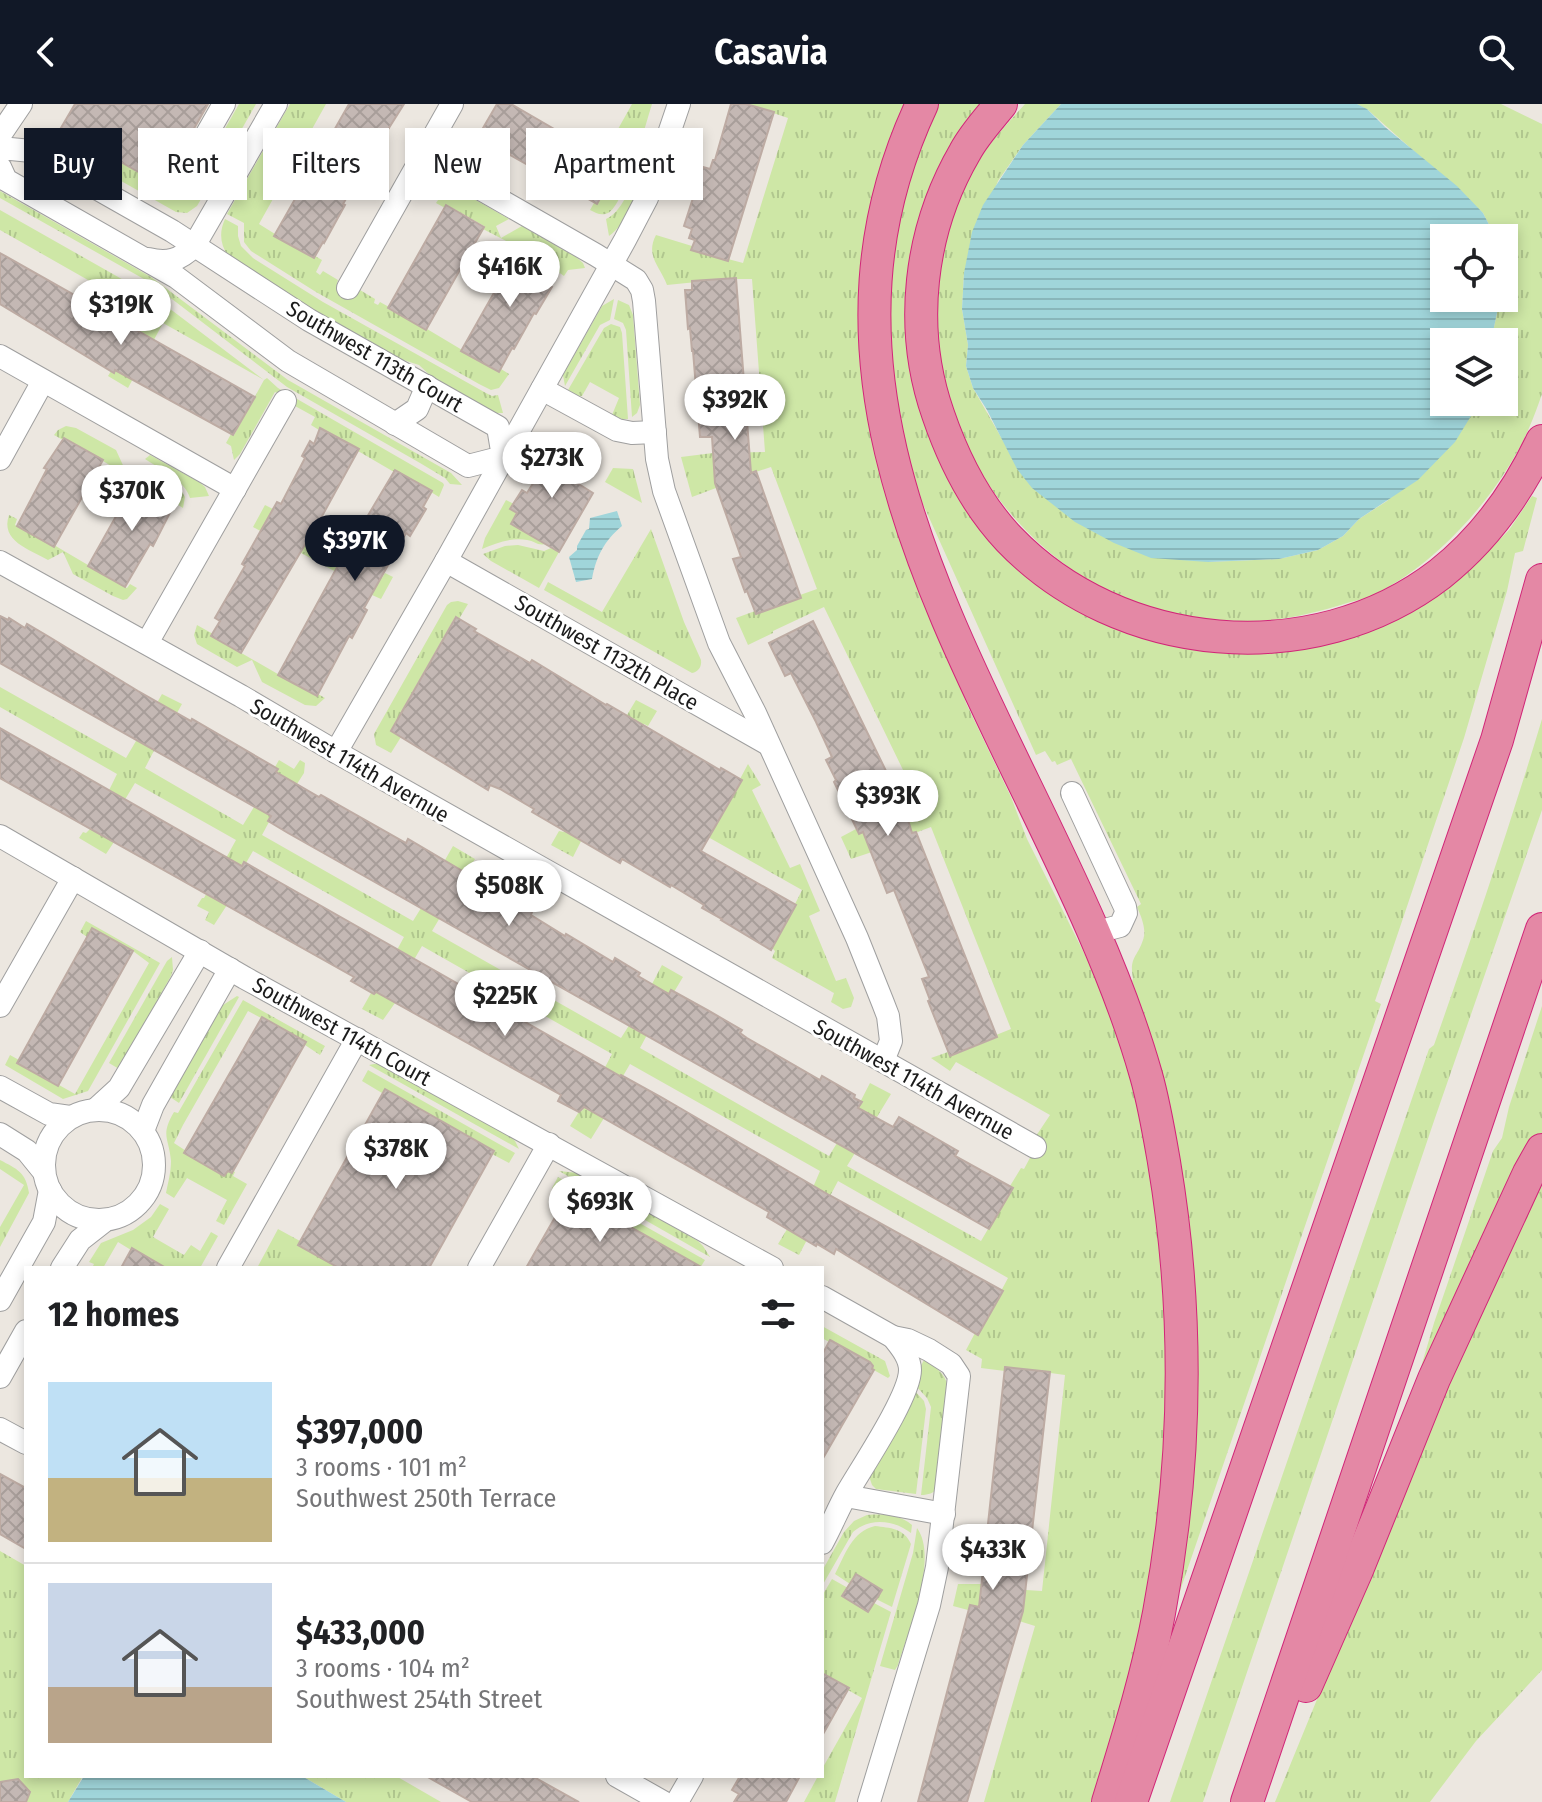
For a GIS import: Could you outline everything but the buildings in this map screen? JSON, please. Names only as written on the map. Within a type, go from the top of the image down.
[{"type":"highway","points":[[922,104],[893,175],[874,277],[875,350],[888,444],[904,504],[931,579],[1110,970],[1134,1035],[1157,1120],[1174,1228],[1182,1367],[1176,1488],[1158,1617],[1108,1802]]},
{"type":"highway","points":[[1001,104],[966,150],[947,188],[928,244],[922,293],[925,368],[930,393],[951,451],[974,494],[1011,541],[1035,563],[1074,590],[1144,623],[1214,636],[1271,637],[1346,623],[1410,593],[1463,554],[1506,504],[1542,441]]},
{"type":"highway","points":[[1131,1802],[1487,770],[1542,580]]},
{"type":"highway","points":[[1247,1802],[1542,929]]},
{"type":"highway","points":[[1254,1802],[1357,1570],[1434,1379],[1542,1150]]},
{"type":"street","points":[[0,135],[21,104]]},
{"type":"street","points":[[210,128],[224,104]]},
{"type":"street","points":[[143,258],[175,261],[194,246],[276,104]]},
{"type":"street","points":[[439,128],[452,104]]},
{"type":"street","points":[[336,752],[446,561],[647,198],[679,104]]},
{"type":"street","name":"Southwest 113th Court","points":[[0,148],[31,151],[172,231],[302,315],[498,427],[503,457],[468,466],[395,424],[288,361],[195,291],[143,258],[6,180],[0,167]]},
{"type":"street","points":[[348,288],[405,188]]},
{"type":"street","points":[[499,200],[636,280],[643,295],[657,459],[664,491],[719,643],[755,713],[863,951],[888,1016],[891,1041],[883,1061]]},
{"type":"street","points":[[0,356],[235,489]]},
{"type":"street","points":[[0,459],[43,381]]},
{"type":"street","points":[[395,424],[417,409],[427,386]]},
{"type":"street","points":[[542,389],[617,430],[655,432]]},
{"type":"street","points":[[147,643],[285,401]]},
{"type":"street","name":"Southwest 1132th Place","points":[[446,561],[768,744]]},
{"type":"street","name":"Southwest 114th Avernue","points":[[0,562],[1035,1147]]},
{"type":"street","points":[[1072,793],[1126,913],[1120,926],[1093,933]]},
{"type":"street","name":"Southwest 114th Court","points":[[0,836],[230,969],[549,1144],[734,1259],[764,1266]]},
{"type":"street","points":[[0,1006],[73,878]]},
{"type":"street","points":[[96,1109],[119,1088],[200,951]]},
{"type":"street","points":[[143,1131],[153,1105],[230,969]]},
{"type":"street","points":[[229,1266],[357,1039]]},
{"type":"street","points":[[0,1087],[49,1114],[70,1117]]},
{"type":"street","points":[[0,1300],[44,1222],[47,1181],[44,1160],[52,1137],[70,1117],[83,1112],[96,1109],[122,1114],[134,1121],[150,1143],[154,1155],[151,1183],[145,1196],[135,1206],[103,1222],[80,1240],[63,1266]]},
{"type":"street","points":[[0,1134],[27,1151],[60,1204],[82,1218],[103,1222]]},
{"type":"street","points":[[480,1266],[549,1144]]},
{"type":"street","points":[[824,1298],[893,1337],[929,1350],[951,1364],[959,1376],[944,1514],[929,1605],[869,1802]]},
{"type":"street","points":[[0,1377],[24,1335]]},
{"type":"street","points":[[824,1539],[897,1406],[908,1380],[909,1362],[893,1337]]},
{"type":"street","points":[[0,1429],[24,1442]]},
{"type":"street","points":[[846,1496],[944,1514]]},
{"type":"street","points":[[621,1778],[663,1802]]},
{"type":"street","points":[[677,1802],[691,1778]]},
{"type":"green space","points":[[239,104],[256,104],[242,128],[225,128]]},
{"type":"green space","points":[[290,104],[326,104],[313,128],[276,128]]},
{"type":"green space","points":[[632,104],[652,104],[645,128],[619,128]]},
{"type":"green space","points":[[746,104],[908,104],[886,165],[871,223],[863,283],[862,348],[966,703],[1011,797],[1027,839],[1103,991],[1136,1090],[1163,1234],[1168,1434],[1144,1619],[1113,1737],[1091,1802],[984,1802],[1035,1626],[970,1605],[968,1610],[953,1606],[958,1584],[982,1584],[982,1587],[1025,1592],[1042,1591],[1065,1375],[1006,1367],[1005,1371],[981,1368],[982,1359],[966,1350],[1008,1278],[838,1181],[799,1255],[778,1244],[820,1171],[630,1064],[599,1115],[604,1118],[591,1139],[570,1126],[582,1111],[612,1054],[422,946],[389,999],[395,1003],[383,1020],[362,1009],[404,937],[253,851],[246,863],[243,862],[222,901],[227,905],[214,925],[205,920],[209,912],[197,906],[236,840],[135,783],[103,836],[114,842],[106,854],[79,838],[90,829],[117,774],[0,707],[0,687],[126,758],[160,704],[158,701],[162,694],[182,704],[177,713],[174,712],[145,768],[243,825],[278,769],[275,767],[279,760],[294,769],[300,760],[305,763],[304,773],[297,784],[300,786],[286,789],[262,835],[413,921],[449,863],[445,860],[453,846],[475,859],[432,931],[621,1038],[654,986],[652,984],[662,965],[683,977],[674,992],[671,990],[640,1048],[829,1156],[870,1083],[891,1094],[847,1166],[981,1241],[1012,1188],[1010,1186],[1021,1168],[1024,1169],[1040,1139],[1036,1136],[1050,1115],[956,1062],[950,1071],[931,1058],[948,1052],[951,1056],[1011,1029],[931,827],[851,859],[841,837],[856,829],[859,834],[919,803],[824,607],[748,645],[736,618],[801,598],[800,595],[817,589],[771,467],[716,485],[716,488],[692,497],[681,457],[765,452],[752,279],[667,285],[652,249],[656,235],[692,246],[692,250],[743,263],[788,118]]},
{"type":"green space","points":[[932,104],[988,104],[912,338],[1015,560],[1234,650],[1480,559],[1509,530],[1532,496],[1537,498],[1523,551],[1515,553],[1464,738],[1375,1001],[1381,1004],[1180,1591],[1158,1078],[1132,981],[1133,962],[1144,936],[1137,907],[1141,904],[1071,759],[1057,765],[1045,751],[1036,755],[918,493],[888,388],[894,209]]},
{"type":"green space","points":[[1025,104],[1061,104],[1023,145],[998,181],[964,273],[962,309],[968,345],[966,366],[973,388],[1010,453],[1208,562],[1279,559],[1318,550],[1343,536],[1359,519],[1387,501],[1471,416],[1518,416],[1518,328],[1494,328],[1497,312],[1518,312],[1518,224],[1489,224],[1483,213],[1368,110],[1357,104],[1501,104],[1542,124],[1542,394],[1529,428],[1503,475],[1468,521],[1426,561],[1369,597],[1321,611],[1255,621],[1162,612],[1117,596],[1061,562],[1015,519],[979,469],[954,414],[940,355],[938,294],[949,232],[973,171],[990,144]]},
{"type":"green space","points":[[263,151],[263,200],[272,200],[259,224],[313,258],[322,260],[316,272],[320,275],[323,271],[338,280],[337,283],[357,293],[360,290],[375,299],[374,303],[378,305],[380,302],[499,372],[501,369],[509,374],[499,388],[491,390],[479,384],[316,292],[251,251],[244,242],[244,223],[227,214],[235,200],[247,200],[247,179]]},
{"type":"green space","points":[[122,163],[138,172],[138,191],[122,182]]},
{"type":"green space","points":[[0,191],[151,277],[288,380],[451,473],[462,485],[450,484],[420,463],[287,387],[151,283],[0,198]]},
{"type":"green space","points":[[155,200],[201,200],[187,213],[176,212]]},
{"type":"green space","points":[[438,200],[476,200],[509,219],[496,226],[501,238],[522,226],[576,257],[585,268],[568,270],[564,276],[557,271],[558,268],[483,229],[484,226],[447,205],[445,208],[436,203]]},
{"type":"green space","points":[[599,200],[618,200],[608,213],[603,214],[590,210]]},
{"type":"green space","points":[[633,200],[621,223],[609,236],[606,219],[624,201]]},
{"type":"green space","points":[[0,210],[157,299],[264,380],[163,323],[128,388],[108,376],[111,371],[114,372],[146,313],[0,230]]},
{"type":"green space","points":[[225,219],[238,226],[241,246],[253,258],[323,302],[486,393],[498,395],[503,413],[494,413],[436,381],[419,365],[397,358],[312,311],[228,256],[221,238]]},
{"type":"green space","points":[[614,299],[610,320],[600,325],[565,386],[563,375],[602,306]]},
{"type":"green space","points":[[618,300],[629,305],[633,315],[640,405],[632,417],[626,330],[623,323],[614,319]]},
{"type":"green space","points":[[611,324],[620,327],[622,333],[628,419],[612,415],[619,398],[590,382],[582,396],[568,390],[604,328]]},
{"type":"green space","points":[[267,378],[278,388],[443,483],[439,497],[359,449],[311,425],[315,417],[275,392],[234,460],[231,446],[226,443],[231,434],[234,435]]},
{"type":"green space","points":[[66,426],[76,428],[116,450],[127,474],[144,466],[180,488],[185,497],[183,508],[175,503],[176,500],[138,479],[136,481],[65,438],[63,440],[54,435]]},
{"type":"green space","points":[[150,455],[199,482],[209,496],[190,498],[183,485],[145,459]]},
{"type":"green space","points":[[613,468],[633,469],[642,503],[605,482]]},
{"type":"green space","points":[[506,500],[514,504],[511,509],[517,513],[511,524],[546,544],[516,539],[482,549]]},
{"type":"green space","points":[[265,505],[273,509],[271,514],[382,578],[385,573],[393,577],[381,599],[253,527]]},
{"type":"green space","points":[[9,515],[17,519],[15,525],[54,545],[127,588],[130,584],[137,588],[123,600],[73,574],[63,552],[48,560],[25,548],[12,538],[7,524]]},
{"type":"green space","points":[[651,529],[701,660],[698,670],[692,673],[544,590],[548,582],[602,612]]},
{"type":"green space","points":[[518,545],[544,551],[551,548],[559,552],[539,588],[483,554]]},
{"type":"green space","points":[[458,601],[468,604],[459,619],[455,617],[391,730],[401,737],[391,753],[376,745],[374,734],[447,605]]},
{"type":"green space","points":[[197,625],[316,696],[325,698],[316,706],[305,705],[262,682],[252,660],[237,667],[197,644],[194,635]]},
{"type":"green space","points":[[636,700],[657,711],[648,726],[644,724],[618,768],[573,857],[551,845],[559,831],[564,832]]},
{"type":"green space","points":[[1542,719],[1542,810],[1203,1802],[1170,1802],[1429,1049],[1434,1045],[1462,964]]},
{"type":"green space","points":[[748,764],[761,785],[752,790],[790,868],[800,864],[820,911],[809,916],[836,981],[846,978],[854,998],[851,1007],[843,1009],[831,1002],[834,993],[772,958],[775,951],[772,948],[802,890],[708,837],[742,781],[740,779]]},
{"type":"green space","points":[[86,921],[160,963],[88,1091],[63,1099],[5,1065],[10,1055],[19,1060],[17,1063],[75,1094],[149,963],[93,928],[87,937],[80,932]]},
{"type":"green space","points":[[172,957],[171,976],[119,1069],[109,1063]]},
{"type":"green space","points":[[237,996],[179,1103],[170,1097],[220,1007]]},
{"type":"green space","points":[[243,1000],[325,1046],[320,1055],[305,1045],[306,1042],[248,1011],[183,1125],[174,1143],[224,1176],[227,1171],[235,1172],[233,1176],[247,1184],[224,1225],[216,1221],[227,1200],[187,1178],[174,1198],[166,1193],[171,1161],[166,1132],[174,1112],[178,1113]]},
{"type":"green space","points":[[1542,1006],[1542,1134],[1413,1394],[1493,1151],[1502,1138]]},
{"type":"green space","points":[[382,1064],[507,1133],[519,1149],[369,1065]]},
{"type":"green space","points":[[368,1070],[515,1153],[509,1163],[385,1090],[382,1093],[362,1081]]},
{"type":"green space","points":[[0,1160],[20,1172],[29,1193],[0,1247],[0,1227],[24,1185],[0,1169]]},
{"type":"green space","points":[[559,1171],[578,1173],[698,1241],[710,1257]]},
{"type":"green space","points":[[558,1177],[705,1260],[701,1266],[697,1266],[575,1196],[572,1200],[552,1188]]},
{"type":"green space","points":[[1542,1180],[1542,1670],[1476,1741],[1430,1802],[1275,1802],[1458,1355]]},
{"type":"green space","points":[[160,1204],[169,1209],[153,1237],[184,1255],[191,1245],[200,1251],[211,1232],[218,1236],[201,1266],[163,1266],[118,1242],[104,1266],[93,1266],[89,1262],[101,1243],[133,1230],[151,1217]]},
{"type":"green space","points":[[278,1229],[300,1241],[298,1245],[336,1266],[258,1266]]},
{"type":"green space","points":[[824,1327],[885,1361],[890,1376],[888,1378],[872,1369],[869,1362],[831,1340],[824,1339]]},
{"type":"green space","points":[[924,1360],[939,1371],[948,1387],[938,1488],[921,1495],[931,1407],[915,1385],[916,1375]]},
{"type":"green space","points":[[913,1389],[924,1401],[926,1409],[916,1494],[876,1489],[869,1476]]},
{"type":"green space","points":[[867,1515],[896,1517],[912,1525],[911,1533],[897,1525],[882,1522],[860,1527],[853,1532],[824,1583],[824,1567],[844,1532],[854,1521]]},
{"type":"green space","points":[[875,1526],[900,1532],[911,1544],[892,1607],[876,1599],[881,1590],[856,1574],[850,1584],[835,1574],[855,1538]]},
{"type":"green space","points":[[917,1528],[923,1541],[925,1558],[920,1596],[895,1670],[880,1666],[913,1553]]},
{"type":"green space","points":[[0,1551],[24,1565],[24,1778],[82,1778],[68,1802],[0,1802]]},
{"type":"green space","points":[[832,1579],[848,1588],[843,1596],[868,1612],[874,1603],[891,1612],[835,1802],[804,1802],[817,1778],[824,1778],[824,1765],[862,1698],[824,1674],[824,1593]]},
{"type":"green space","points":[[305,1778],[399,1778],[441,1802],[346,1802]]},
{"type":"water","points":[[1061,104],[1357,104],[1367,109],[1457,186],[1483,213],[1489,224],[1430,224],[1430,312],[1497,312],[1494,328],[1430,328],[1430,416],[1471,416],[1455,442],[1418,480],[1359,519],[1343,536],[1318,550],[1279,559],[1208,562],[1151,558],[1075,522],[1032,488],[1017,469],[973,388],[966,366],[968,345],[962,309],[964,273],[972,232],[983,205],[1023,145]]},
{"type":"water","points":[[617,511],[622,526],[602,550],[592,579],[576,582],[569,557],[577,550],[589,529],[590,518]]},
{"type":"water","points":[[83,1778],[305,1778],[346,1802],[68,1802]]}]
